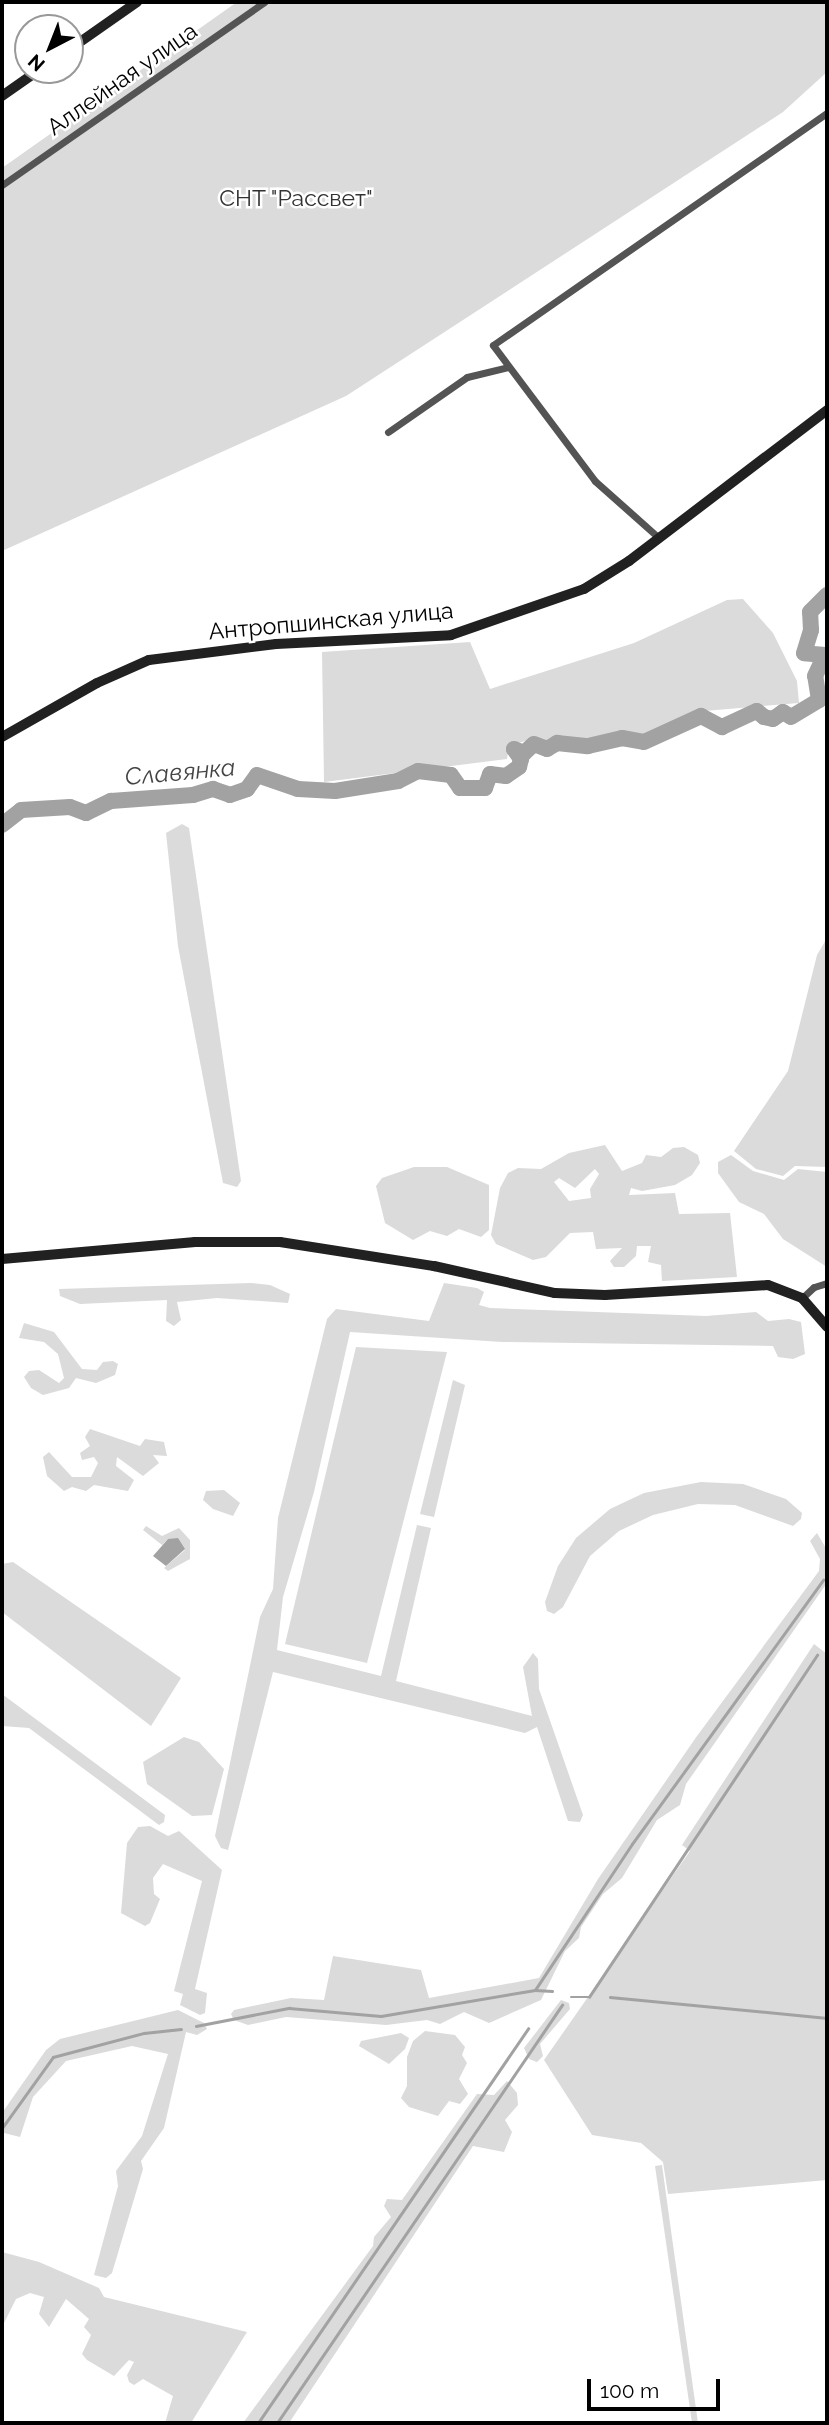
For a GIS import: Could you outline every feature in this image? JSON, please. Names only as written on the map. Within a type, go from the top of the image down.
[{"type":"street","points":[[84,38],[136,2]]},
{"type":"street","name":"Аллейная улица","points":[[2,185],[264,2]]},
{"type":"street","points":[[2,96],[19,84]]},
{"type":"street","points":[[659,538],[595,481],[493,345],[827,113]]},
{"type":"street","points":[[388,432],[467,377],[508,367]]},
{"type":"street","name":"Антропшинская улица","points":[[2,737],[97,683],[149,660],[276,643],[451,635],[584,589],[659,538],[827,410]]},
{"type":"street","points":[[2,1259],[195,1242],[279,1242],[421,1263],[555,1293],[605,1296],[748,1284],[787,1290],[802,1298],[827,1328]]},
{"type":"street","points":[[802,1298],[814,1287],[827,1283]]},
{"type":"green space","name":"СНТ \"Рассвет\"","points":[[237,2],[827,2],[827,72],[783,112],[346,396],[2,551],[2,168]]},
{"type":"green space","points":[[743,599],[773,633],[797,681],[799,703],[704,711],[642,737],[618,734],[551,744],[535,738],[509,746],[507,759],[324,782],[322,652],[470,642],[490,689],[634,643],[727,600]]},
{"type":"green space","points":[[182,824],[189,828],[241,1181],[237,1187],[223,1183],[178,946],[166,833]]},
{"type":"green space","points":[[827,938],[827,1167],[795,1166],[783,1176],[756,1169],[734,1151],[788,1071],[817,955]]},
{"type":"green space","points":[[605,1145],[622,1171],[642,1163],[646,1155],[661,1157],[673,1148],[684,1147],[698,1155],[700,1163],[692,1175],[675,1185],[642,1191],[631,1188],[629,1195],[675,1193],[679,1214],[730,1213],[737,1277],[662,1281],[661,1265],[648,1262],[651,1246],[637,1246],[636,1256],[624,1267],[614,1267],[610,1261],[622,1248],[596,1249],[593,1232],[570,1233],[546,1257],[533,1260],[496,1244],[491,1235],[500,1188],[508,1173],[518,1168],[541,1169],[569,1153]],"holes":[[[595,1169],[599,1174],[590,1189],[591,1198],[569,1201],[554,1182],[559,1178],[575,1188]]]},
{"type":"green space","points":[[731,1155],[753,1171],[784,1180],[798,1169],[827,1172],[827,1267],[783,1239],[764,1214],[739,1202],[718,1173],[718,1162]]},
{"type":"green space","points":[[414,1167],[447,1167],[489,1185],[489,1230],[481,1237],[459,1229],[447,1236],[430,1231],[413,1240],[385,1223],[376,1186],[382,1178]]},
{"type":"green space","points":[[251,1283],[270,1285],[290,1294],[288,1303],[217,1298],[177,1302],[181,1320],[174,1326],[166,1321],[167,1300],[80,1304],[60,1296],[59,1289]]},
{"type":"green space","points":[[444,1283],[477,1288],[484,1292],[479,1305],[490,1308],[706,1316],[756,1312],[768,1321],[789,1319],[801,1322],[805,1354],[793,1359],[778,1357],[773,1346],[502,1342],[350,1332],[314,1492],[283,1597],[277,1650],[381,1676],[417,1525],[431,1528],[396,1681],[532,1716],[523,1667],[533,1653],[538,1659],[539,1689],[583,1815],[580,1822],[568,1821],[537,1727],[525,1733],[273,1672],[228,1850],[221,1848],[215,1836],[260,1617],[273,1589],[278,1518],[327,1319],[336,1309],[429,1321]]},
{"type":"green space","points":[[24,1323],[54,1332],[82,1369],[97,1370],[103,1362],[113,1361],[118,1364],[115,1375],[96,1383],[76,1378],[69,1388],[43,1395],[31,1388],[24,1377],[29,1371],[39,1370],[59,1383],[64,1378],[58,1354],[44,1342],[19,1338]]},
{"type":"green space","points":[[356,1347],[447,1352],[367,1663],[285,1644]]},
{"type":"green space","points":[[453,1380],[465,1385],[434,1517],[420,1514]]},
{"type":"green space","points":[[90,1429],[140,1446],[145,1439],[164,1442],[167,1456],[153,1455],[159,1463],[143,1476],[117,1457],[116,1466],[134,1480],[128,1491],[94,1485],[86,1491],[72,1487],[64,1491],[47,1476],[43,1457],[49,1452],[72,1477],[91,1477],[98,1463],[94,1457],[82,1460],[80,1453],[90,1446],[85,1437]]},
{"type":"green space","points":[[701,1482],[743,1484],[786,1499],[802,1513],[801,1519],[793,1526],[735,1505],[698,1504],[653,1515],[619,1531],[590,1556],[563,1607],[554,1614],[547,1611],[545,1602],[558,1566],[576,1538],[610,1509],[644,1493]]},
{"type":"green space","points":[[224,1490],[240,1503],[233,1516],[213,1509],[203,1500],[206,1491]]},
{"type":"green space","points":[[146,1526],[162,1536],[179,1528],[190,1540],[190,1559],[168,1571],[164,1568],[185,1550],[168,1539],[162,1545],[143,1530]]},
{"type":"green space","points":[[817,1533],[827,1550],[827,1583],[686,1784],[680,1805],[657,1820],[622,1878],[603,1894],[581,1927],[579,1938],[565,1951],[541,2000],[489,2023],[464,2012],[440,2024],[427,2020],[386,2025],[286,2017],[248,2025],[234,2020],[231,2014],[234,2010],[291,1998],[324,2000],[333,1956],[421,1970],[429,1998],[539,1978],[598,1879],[697,1736],[819,1571],[820,1559],[810,1541]]},
{"type":"green space","points":[[13,1562],[181,1678],[151,1726],[2,1612],[2,1564]]},
{"type":"green space","points":[[814,1644],[827,1654],[827,2180],[668,2194],[663,2162],[641,2143],[592,2135],[544,2060],[690,1851],[682,1845]]},
{"type":"green space","points":[[2,1694],[165,1815],[164,1822],[159,1825],[29,1728],[2,1726]]},
{"type":"green space","points":[[184,1737],[199,1742],[224,1769],[212,1815],[192,1816],[147,1784],[143,1762]]},
{"type":"green space","points":[[150,1826],[168,1836],[179,1831],[222,1870],[195,1989],[207,1993],[205,2013],[200,2015],[180,2005],[183,1994],[174,1991],[202,1881],[163,1864],[153,1878],[154,1894],[160,1899],[150,1923],[145,1926],[121,1913],[127,1843],[138,1827]]},
{"type":"green space","points":[[561,2000],[569,2003],[570,2009],[540,2044],[543,2056],[537,2062],[529,2059],[524,2048]]},
{"type":"green space","points":[[178,2010],[204,2023],[207,2029],[197,2035],[186,2032],[164,2128],[141,2161],[143,2169],[112,2273],[106,2278],[94,2275],[118,2186],[116,2171],[142,2136],[168,2054],[132,2046],[66,2061],[33,2097],[20,2137],[4,2133],[2,2137],[2,2113],[46,2050],[60,2039]]},
{"type":"green space","points":[[425,2031],[455,2035],[465,2047],[462,2055],[467,2063],[459,2079],[468,2094],[460,2104],[449,2101],[438,2116],[409,2107],[401,2098],[407,2086],[407,2057],[413,2041]]},
{"type":"green space","points":[[401,2033],[409,2038],[405,2049],[389,2064],[359,2046],[361,2041]]},
{"type":"green space","points":[[507,2081],[517,2093],[518,2105],[505,2120],[512,2132],[504,2152],[473,2146],[289,2423],[243,2423],[373,2246],[374,2237],[391,2217],[384,2206],[387,2199],[402,2200],[477,2094],[494,2095]]},
{"type":"green space","points":[[662,2165],[698,2423],[692,2423],[655,2166]]},
{"type":"green space","points":[[2,2252],[39,2262],[99,2288],[104,2297],[247,2332],[191,2423],[165,2423],[173,2396],[143,2379],[134,2385],[129,2382],[127,2375],[134,2362],[129,2360],[114,2376],[87,2360],[82,2354],[91,2335],[84,2327],[89,2319],[66,2299],[49,2327],[39,2314],[44,2297],[30,2293],[16,2299],[2,2327]]},
{"type":"shaded area","points":[[178,1538],[185,1549],[166,1566],[153,1556],[168,1539]]},
{"type":"waterway","name":"Славянка","points":[[2,825],[21,810],[70,807],[86,813],[111,801],[193,795],[213,789],[230,795],[247,789],[257,775],[298,789],[335,791],[398,781],[418,771],[451,775],[460,788],[485,788],[490,774],[506,776],[519,767],[521,759],[514,749],[524,753],[534,744],[547,749],[557,743],[588,746],[622,738],[644,742],[701,716],[722,727],[757,711],[764,717],[773,719],[783,712],[791,717],[819,700],[815,676],[825,655],[804,653],[811,630],[810,612],[827,595]]},
{"type":"waterway","points":[[535,1990],[632,1844],[823,1580]]},
{"type":"waterway","points":[[571,1997],[589,1997],[817,1655]]},
{"type":"waterway","points":[[196,2026],[289,2008],[381,2016],[535,1990],[552,1991]]},
{"type":"waterway","points":[[610,1997],[827,2018]]},
{"type":"waterway","points":[[277,2423],[562,2005]]},
{"type":"waterway","points":[[258,2423],[528,2028]]},
{"type":"waterway","points":[[2,2128],[53,2057],[144,2033],[181,2029]]}]
